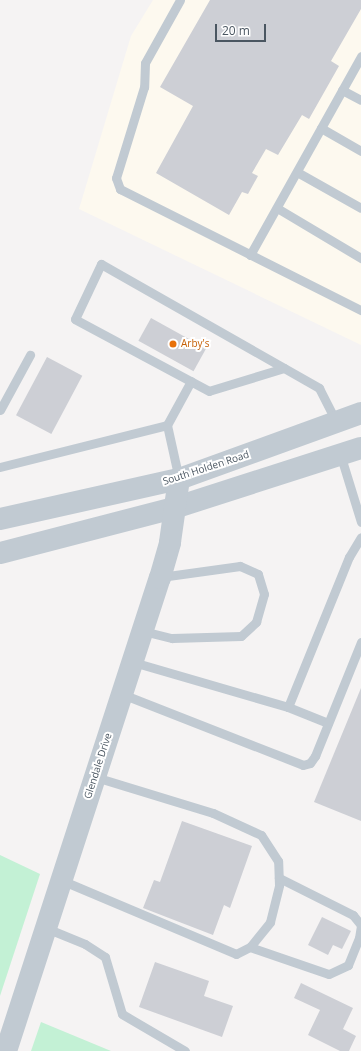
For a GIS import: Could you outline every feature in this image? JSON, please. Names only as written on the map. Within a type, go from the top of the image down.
[{"type":"street","name":"South Holden Road","points":[[0,519],[179,479],[361,413]]},
{"type":"street","points":[[0,552],[174,508],[341,457],[361,448]]},
{"type":"street","name":"Glendale Drive","points":[[6,1051],[160,578],[170,542],[179,479]]},
{"type":"lane","points":[[180,0],[145,63],[144,87],[116,178],[120,189],[361,310]]},
{"type":"lane","points":[[250,255],[361,56]]},
{"type":"lane","points":[[342,90],[361,100]]},
{"type":"lane","points":[[321,128],[361,151]]},
{"type":"lane","points":[[296,172],[361,208]]},
{"type":"lane","points":[[277,208],[361,258]]},
{"type":"lane","points":[[284,368],[209,391],[75,318],[102,264],[284,368],[319,388],[337,422]]},
{"type":"lane","points":[[0,410],[30,355]]},
{"type":"lane","points":[[179,479],[167,426],[191,381]]},
{"type":"lane","points":[[0,467],[167,426]]},
{"type":"lane","points":[[341,457],[361,522]]},
{"type":"lane","points":[[288,707],[349,557],[361,537]]},
{"type":"lane","points":[[143,631],[172,638],[241,636],[256,622],[264,594],[258,574],[240,566],[160,578]]},
{"type":"lane","points":[[122,694],[303,765],[315,756],[361,642]]},
{"type":"lane","points":[[133,662],[288,707],[328,723]]},
{"type":"lane","points":[[61,880],[236,954],[250,947],[270,922],[279,878],[278,861],[261,835],[242,824],[95,777]]},
{"type":"lane","points":[[250,947],[329,974],[348,965],[359,938],[361,925],[353,915],[279,878]]},
{"type":"lane","points":[[45,928],[85,944],[105,957],[122,1014],[185,1051]]},
{"type":"shaded area","points":[[153,0],[361,0],[361,345],[79,209],[131,36]]},
{"type":"green space","points":[[0,855],[40,874],[0,996]]},
{"type":"green space","points":[[41,1022],[111,1051],[31,1051]]},
{"type":"building","points":[[210,0],[361,0],[361,9],[331,61],[339,66],[309,119],[302,115],[278,155],[266,149],[252,173],[258,176],[248,194],[242,192],[229,215],[156,173],[193,106],[160,87]]},
{"type":"building","points":[[151,318],[206,349],[193,371],[138,341]]},
{"type":"building","points":[[47,357],[82,376],[51,434],[16,415]]},
{"type":"building","points":[[361,688],[361,821],[314,802]]},
{"type":"building","points":[[182,821],[252,846],[230,908],[224,905],[213,935],[143,908],[154,880],[160,882]]},
{"type":"building","points":[[322,917],[351,931],[342,949],[333,945],[328,955],[308,945]]},
{"type":"building","points":[[155,962],[209,981],[204,996],[233,1006],[222,1037],[139,1007]]},
{"type":"building","points":[[301,983],[353,1008],[343,1029],[356,1036],[349,1051],[340,1051],[308,1035],[320,1010],[294,998]]},
{"type":"place","name":"Arby's","points":[[173,344]]}]
